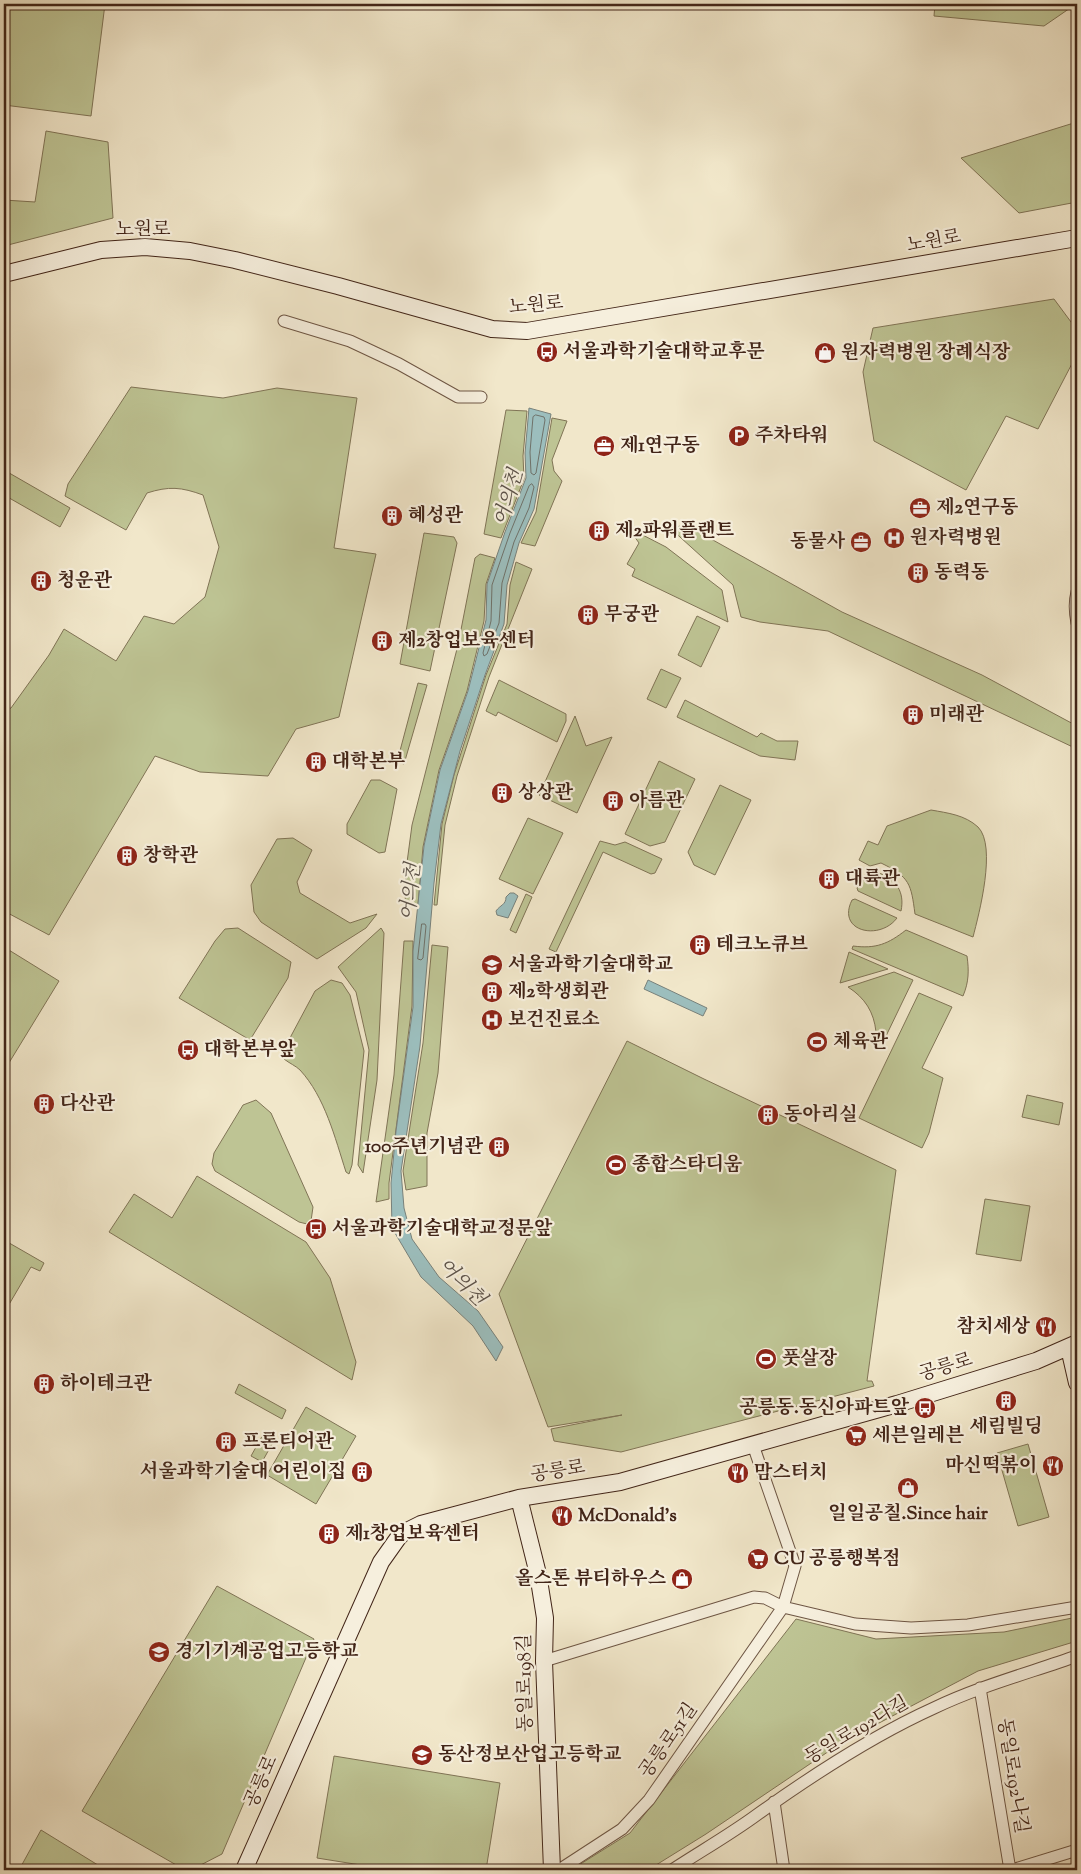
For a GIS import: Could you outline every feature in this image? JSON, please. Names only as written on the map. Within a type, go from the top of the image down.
[{"type":"street","name":"노원로","points":[[4,274],[101,250],[145,247],[190,251],[328,283],[492,329],[527,331],[1077,238]]},
{"type":"street","points":[[284,321],[350,341],[399,364],[458,397],[481,397]]},
{"type":"street","points":[[1077,592],[1074,613],[1077,623]]},
{"type":"street","points":[[1073,1345],[1076,1376]]},
{"type":"street","name":"공릉로","points":[[244,1870],[381,1562],[392,1545],[403,1533],[420,1524],[519,1498],[620,1482],[753,1445],[897,1404],[1036,1361],[1073,1345]]},
{"type":"street","name":"공릉로51길","points":[[560,1870],[622,1829],[649,1800],[782,1607],[796,1566],[753,1445]]},
{"type":"street","name":"동일로198길","points":[[519,1498],[538,1574],[545,1618],[544,1662],[552,1870]]},
{"type":"street","points":[[544,1662],[754,1597],[765,1598],[782,1607],[855,1624],[911,1628],[968,1625],[1077,1607]]},
{"type":"street","name":"동일로192다길","points":[[672,1870],[758,1815],[819,1772],[888,1731],[933,1708],[980,1688],[1077,1656]]},
{"type":"street","name":"동일로192나길","points":[[980,1688],[1011,1870],[1077,1850]]},
{"type":"street","points":[[774,1802],[784,1870]]},
{"type":"green space","points":[[4,4],[105,4],[91,116],[4,105]]},
{"type":"green space","points":[[935,4],[1076,4],[1044,26],[934,16]]},
{"type":"green space","points":[[1077,122],[1077,202],[1019,213],[961,158]]},
{"type":"green space","points":[[46,131],[108,142],[113,218],[4,246],[4,200],[35,202]]},
{"type":"green space","points":[[1054,299],[1074,326],[1077,335],[1077,354],[1038,429],[1006,416],[966,490],[874,441],[863,372],[873,328]]},
{"type":"green space","points":[[131,387],[223,398],[277,388],[357,398],[334,548],[376,554],[339,717],[296,729],[268,776],[200,772],[155,756],[49,935],[4,911],[4,711],[11,708],[49,655],[64,629],[116,661],[144,616],[174,624],[205,597],[219,547],[203,495],[195,492],[169,488],[147,493],[126,530],[65,496],[68,484]]},
{"type":"green space","points":[[506,410],[527,411],[523,456],[524,479],[501,538],[484,534]]},
{"type":"green space","points":[[552,418],[567,421],[552,460],[554,471],[562,481],[535,546],[521,543],[536,512]]},
{"type":"green space","points":[[4,470],[70,508],[60,527],[4,495]]},
{"type":"green space","points":[[686,525],[842,612],[982,675],[1077,726],[1077,749],[828,631],[760,622],[741,617],[733,585],[670,528]]},
{"type":"green space","points":[[633,530],[666,547],[722,590],[728,622],[632,576],[635,569],[627,564],[639,543],[632,533]]},
{"type":"green space","points":[[424,533],[454,537],[457,543],[430,671],[400,664]]},
{"type":"green space","points":[[480,554],[495,558],[486,584],[484,621],[467,691],[439,770],[423,847],[418,905],[405,904],[406,870],[412,825],[458,645],[475,558]]},
{"type":"green space","points":[[516,562],[532,569],[489,677],[457,776],[445,825],[437,905],[434,905],[442,824],[454,775],[486,675],[507,624],[510,585]]},
{"type":"green space","points":[[697,616],[720,627],[701,667],[678,655]]},
{"type":"green space","points":[[661,669],[681,678],[666,708],[647,699]]},
{"type":"green space","points":[[499,680],[566,714],[566,721],[557,742],[498,712],[496,716],[486,711]]},
{"type":"green space","points":[[418,683],[427,685],[404,764],[397,762]]},
{"type":"green space","points":[[685,700],[757,737],[761,733],[777,741],[798,741],[795,760],[760,756],[677,717]]},
{"type":"green space","points":[[575,716],[586,746],[612,737],[577,813],[539,795]]},
{"type":"green space","points":[[659,761],[695,779],[665,842],[650,846],[625,834]]},
{"type":"green space","points":[[371,780],[380,780],[397,789],[385,852],[379,853],[347,834],[347,824]]},
{"type":"green space","points":[[720,785],[751,800],[715,875],[694,865],[688,852]]},
{"type":"green space","points":[[931,810],[956,815],[968,820],[978,827],[983,836],[986,849],[985,881],[973,937],[915,914],[910,888],[903,877],[881,863],[870,866],[859,860],[868,841],[878,845],[887,826]]},
{"type":"green space","points":[[528,818],[563,833],[533,894],[499,879]]},
{"type":"green space","points":[[293,838],[312,850],[297,882],[300,893],[350,923],[377,914],[366,928],[317,959],[261,922],[254,912],[251,885],[277,839]]},
{"type":"green space","points":[[600,841],[615,845],[625,842],[662,859],[655,873],[651,874],[603,852],[556,952],[549,949]]},
{"type":"green space","points":[[879,873],[890,879],[898,887],[902,898],[901,911],[858,891],[857,888],[866,877]]},
{"type":"green space","points":[[526,894],[532,897],[516,933],[510,930]]},
{"type":"green space","points":[[855,899],[897,918],[890,925],[881,929],[862,930],[850,920],[849,911],[852,900]]},
{"type":"green space","points":[[238,928],[291,962],[288,978],[250,1040],[179,998],[215,941],[225,929]]},
{"type":"green space","points":[[381,928],[384,933],[377,1080],[363,1173],[358,1165],[369,1050],[356,992],[338,967]]},
{"type":"green space","points":[[906,930],[967,956],[968,976],[963,996],[852,949],[853,946],[868,947],[881,944],[893,939]]},
{"type":"green space","points":[[404,941],[413,941],[412,1006],[389,1183],[389,1199],[376,1202],[394,1075]]},
{"type":"green space","points":[[432,945],[448,947],[438,1073],[427,1133],[427,1186],[406,1190],[403,1171],[423,1043]]},
{"type":"green space","points":[[4,947],[59,981],[4,1071]]},
{"type":"green space","points":[[849,952],[888,969],[840,983]]},
{"type":"green space","points":[[894,972],[913,980],[886,1036],[876,1032],[868,1006],[848,987]]},
{"type":"green space","points":[[331,980],[342,983],[350,995],[364,1051],[352,1165],[349,1174],[346,1172],[323,1105],[300,1070],[284,1059],[283,1051],[315,991]]},
{"type":"green space","points":[[919,993],[952,1007],[922,1068],[943,1078],[929,1133],[922,1148],[859,1118]]},
{"type":"green space","points":[[627,1041],[896,1170],[867,1381],[872,1381],[874,1386],[621,1452],[554,1441],[551,1429],[622,1415],[548,1427],[499,1294]]},
{"type":"green space","points":[[1027,1095],[1063,1103],[1059,1125],[1022,1117]]},
{"type":"green space","points":[[256,1100],[271,1113],[313,1207],[311,1221],[307,1224],[299,1222],[215,1171],[212,1164],[214,1153],[243,1105]]},
{"type":"green space","points":[[197,1176],[306,1242],[330,1278],[356,1362],[352,1380],[109,1232],[134,1194],[172,1218]]},
{"type":"green space","points":[[985,1199],[1030,1206],[1021,1261],[976,1254]]},
{"type":"green space","points":[[4,1240],[44,1263],[40,1271],[31,1267],[4,1313]]},
{"type":"green space","points":[[239,1384],[286,1410],[282,1419],[235,1393]]},
{"type":"green space","points":[[306,1407],[356,1436],[316,1504],[267,1475]]},
{"type":"green space","points":[[265,1431],[276,1437],[262,1462],[251,1456]]},
{"type":"green space","points":[[1028,1444],[1049,1517],[1018,1526],[997,1453]]},
{"type":"green space","points":[[217,1586],[314,1639],[222,1854],[191,1870],[185,1870],[82,1811]]},
{"type":"green space","points":[[1077,1617],[1077,1641],[978,1671],[841,1743],[706,1834],[648,1870],[571,1870],[630,1833],[796,1619],[876,1639],[1004,1632]]},
{"type":"green space","points":[[334,1756],[500,1783],[486,1870],[392,1870],[317,1858]]},
{"type":"green space","points":[[41,1830],[106,1870],[19,1870]]},
{"type":"water","points":[[529,408],[551,414],[534,509],[519,543],[507,585],[504,624],[460,751],[441,824],[420,1046],[401,1171],[404,1208],[412,1239],[439,1277],[478,1311],[503,1347],[496,1361],[473,1326],[421,1277],[392,1228],[391,1183],[413,1007],[413,951],[424,846],[440,770],[468,691],[486,620],[487,584],[526,478],[525,453]]},
{"type":"water","points":[[510,893],[518,896],[508,918],[497,915],[496,911]]},
{"type":"water","points":[[648,980],[707,1008],[703,1016],[644,989]]},
{"type":"place","name":"서울과학기술대학교후문","points":[[547,352]]},
{"type":"place","name":"원자력병원 장례식장","points":[[825,353]]},
{"type":"place","name":"주차타워","points":[[739,436]]},
{"type":"place","name":"제1연구동","points":[[604,446]]},
{"type":"place","name":"제2연구동","points":[[920,508]]},
{"type":"place","name":"혜성관","points":[[392,516]]},
{"type":"place","name":"제2파워플랜트","points":[[599,531]]},
{"type":"place","name":"원자력병원","points":[[894,538]]},
{"type":"place","name":"동물사","points":[[861,542]]},
{"type":"place","name":"동력동","points":[[918,573]]},
{"type":"place","name":"청운관","points":[[41,581]]},
{"type":"place","name":"무궁관","points":[[588,615]]},
{"type":"place","name":"제2창업보육센터","points":[[382,641]]},
{"type":"place","name":"미래관","points":[[913,715]]},
{"type":"place","name":"대학본부","points":[[316,762]]},
{"type":"place","name":"상상관","points":[[502,793]]},
{"type":"place","name":"아름관","points":[[613,801]]},
{"type":"place","name":"창학관","points":[[127,856]]},
{"type":"place","name":"대륙관","points":[[829,879]]},
{"type":"place","name":"테크노큐브","points":[[700,945]]},
{"type":"place","name":"서울과학기술대학교","points":[[492,965]]},
{"type":"place","name":"제2학생회관","points":[[492,992]]},
{"type":"place","name":"보건진료소","points":[[492,1020]]},
{"type":"place","name":"체육관","points":[[817,1042]]},
{"type":"place","name":"대학본부앞","points":[[188,1050]]},
{"type":"place","name":"다산관","points":[[44,1104]]},
{"type":"place","name":"동아리실","points":[[768,1115]]},
{"type":"place","name":"100주년기념관","points":[[499,1147]]},
{"type":"place","name":"종합스타디움","points":[[616,1165]]},
{"type":"place","name":"서울과학기술대학교정문앞","points":[[316,1229]]},
{"type":"place","name":"참치세상","points":[[1046,1327]]},
{"type":"place","name":"풋살장","points":[[766,1359]]},
{"type":"place","name":"하이테크관","points":[[44,1384]]},
{"type":"place","name":"세림빌딩","points":[[1006,1401]]},
{"type":"place","name":"공릉동.동신아파트앞","points":[[925,1408]]},
{"type":"place","name":"세븐일레븐","points":[[856,1436]]},
{"type":"place","name":"프론티어관","points":[[226,1442]]},
{"type":"place","name":"마신떡볶이","points":[[1053,1466]]},
{"type":"place","name":"서울과학기술대 어린이집","points":[[362,1472]]},
{"type":"place","name":"맘스터치","points":[[738,1473]]},
{"type":"place","name":"일일공칠.Since hair","points":[[908,1488]]},
{"type":"place","name":"McDonald's","points":[[562,1516]]},
{"type":"place","name":"제1창업보육센터","points":[[329,1534]]},
{"type":"place","name":"CU 공릉행복점","points":[[758,1559]]},
{"type":"place","name":"올스톤 뷰티하우스","points":[[682,1579]]},
{"type":"place","name":"경기기계공업고등학교","points":[[159,1652]]},
{"type":"place","name":"동산정보산업고등학교","points":[[422,1755]]},
{"type":"water label","name":"어의천","points":[[510,498]]},
{"type":"water label","name":"어의천","points":[[412,892]]},
{"type":"water label","name":"어의천","points":[[461,1283]]}]
